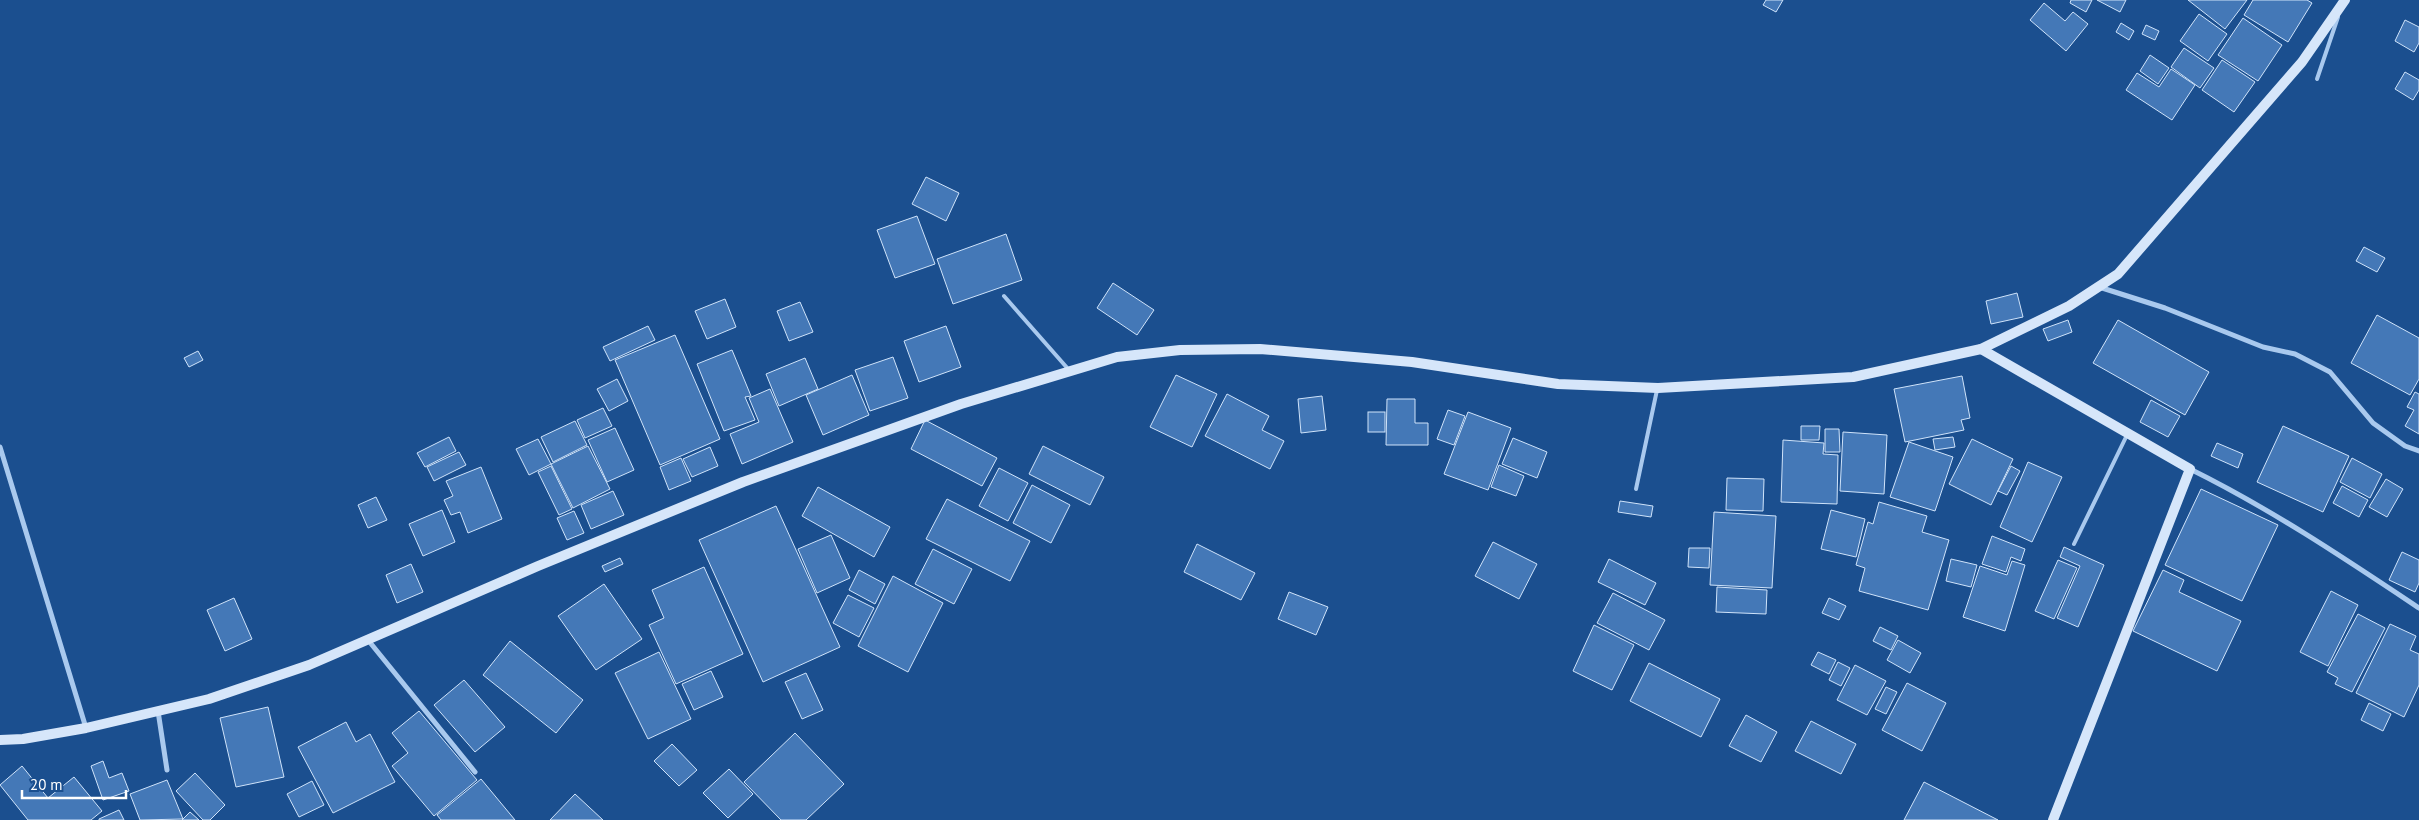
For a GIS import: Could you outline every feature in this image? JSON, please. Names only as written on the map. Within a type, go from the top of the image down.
[{"type":"street","points":[[0,740],[23,740],[86,728],[209,699],[300,668],[742,482],[961,404],[1117,357],[1180,350],[1260,348],[1412,362],[1558,384],[1658,388],[1853,377],[1981,349],[2070,306],[2118,274],[2302,62],[2344,2]]},
{"type":"street","points":[[2098,287],[2165,308],[2263,347],[2295,354],[2330,372],[2373,423],[2405,446],[2419,451]]},
{"type":"street","points":[[1981,349],[2190,469],[2235,491],[2313,536],[2419,608]]},
{"type":"street","points":[[0,447],[86,728]]},
{"type":"street","points":[[2053,820],[2190,469]]},
{"type":"street","points":[[368,639],[475,772]]},
{"type":"street","points":[[158,711],[167,770]]},
{"type":"lane","points":[[2317,79],[2344,2]]},
{"type":"lane","points":[[1004,296],[1070,371]]},
{"type":"lane","points":[[1636,489],[1658,388]]},
{"type":"lane","points":[[2074,544],[2128,433]]},
{"type":"building","points":[[1766,0],[1783,0],[1776,12],[1763,5]]},
{"type":"building","points":[[2071,0],[2092,0],[2086,12],[2070,3]]},
{"type":"building","points":[[2097,0],[2126,0],[2120,12]]},
{"type":"building","points":[[2188,0],[2247,0],[2225,29]]},
{"type":"building","points":[[2253,0],[2307,0],[2312,3],[2288,42],[2244,15]]},
{"type":"building","points":[[2044,3],[2065,21],[2073,12],[2088,24],[2066,51],[2030,20]]},
{"type":"building","points":[[2199,14],[2227,34],[2208,61],[2180,41]]},
{"type":"building","points":[[2243,18],[2282,45],[2258,81],[2218,55]]},
{"type":"building","points":[[2405,20],[2419,27],[2419,43],[2414,52],[2395,41]]},
{"type":"building","points":[[2121,23],[2134,31],[2129,40],[2116,32]]},
{"type":"building","points":[[2146,25],[2159,31],[2155,40],[2142,34]]},
{"type":"building","points":[[2184,48],[2214,68],[2200,88],[2171,67]]},
{"type":"building","points":[[2150,55],[2169,68],[2158,84],[2140,71]]},
{"type":"building","points":[[2222,60],[2255,82],[2234,112],[2202,90]]},
{"type":"building","points":[[2171,69],[2195,85],[2172,120],[2126,90],[2137,73],[2159,87]]},
{"type":"building","points":[[2405,72],[2419,80],[2419,90],[2413,100],[2395,89]]},
{"type":"building","points":[[926,177],[959,193],[946,221],[912,204]]},
{"type":"building","points":[[917,216],[935,264],[895,278],[877,230]]},
{"type":"building","points":[[1006,234],[1022,280],[953,304],[937,259]]},
{"type":"building","points":[[2364,247],[2385,258],[2377,272],[2356,261]]},
{"type":"building","points":[[1113,283],[1154,310],[1137,335],[1097,308]]},
{"type":"building","points":[[2017,293],[2023,317],[1991,324],[1986,301]]},
{"type":"building","points":[[725,299],[736,327],[707,339],[695,311]]},
{"type":"building","points":[[800,302],[813,332],[789,341],[777,311]]},
{"type":"building","points":[[2377,315],[2419,338],[2419,379],[2410,395],[2351,363]]},
{"type":"building","points":[[2068,320],[2072,332],[2048,341],[2043,329]]},
{"type":"building","points":[[2118,320],[2209,372],[2185,415],[2093,363]]},
{"type":"building","points":[[648,326],[655,340],[610,361],[603,347]]},
{"type":"building","points":[[946,326],[961,367],[919,382],[904,341]]},
{"type":"building","points":[[675,335],[720,439],[660,465],[615,360]]},
{"type":"building","points":[[732,350],[751,396],[745,397],[755,420],[724,431],[697,364]]},
{"type":"building","points":[[198,351],[203,360],[189,367],[184,358]]},
{"type":"building","points":[[893,357],[908,398],[870,411],[855,370]]},
{"type":"building","points":[[805,358],[818,389],[779,406],[766,374]]},
{"type":"building","points":[[852,375],[869,415],[823,435],[806,395]]},
{"type":"building","points":[[1176,375],[1217,394],[1192,447],[1150,427]]},
{"type":"building","points":[[1962,376],[1970,418],[1961,420],[1964,430],[1905,442],[1894,389]]},
{"type":"building","points":[[617,379],[628,401],[609,411],[597,389]]},
{"type":"building","points":[[770,389],[793,442],[742,464],[730,434],[759,422],[749,398]]},
{"type":"building","points":[[2415,392],[2419,394],[2419,434],[2405,426],[2414,410],[2407,407]]},
{"type":"building","points":[[1227,394],[1269,416],[1262,430],[1284,441],[1270,469],[1205,436]]},
{"type":"building","points":[[1322,396],[1326,430],[1301,433],[1298,399]]},
{"type":"building","points":[[1387,399],[1415,399],[1415,423],[1428,423],[1428,445],[1386,445]]},
{"type":"building","points":[[2151,400],[2180,416],[2168,437],[2140,422]]},
{"type":"building","points":[[603,408],[612,426],[585,438],[577,420]]},
{"type":"building","points":[[1448,410],[1465,416],[1454,445],[1437,439]]},
{"type":"building","points":[[1368,412],[1385,412],[1385,432],[1368,432]]},
{"type":"building","points":[[1468,412],[1511,428],[1488,490],[1444,474]]},
{"type":"building","points":[[925,420],[997,458],[982,486],[911,449]]},
{"type":"building","points":[[575,421],[587,445],[553,462],[541,437]]},
{"type":"building","points":[[1801,426],[1820,426],[1819,440],[1801,440]]},
{"type":"building","points":[[2283,426],[2349,456],[2323,512],[2257,482]]},
{"type":"building","points":[[615,428],[634,470],[607,482],[588,440]]},
{"type":"building","points":[[1825,429],[1839,429],[1840,452],[1825,452]]},
{"type":"building","points":[[1843,432],[1887,435],[1884,494],[1840,491]]},
{"type":"building","points":[[449,437],[456,451],[425,467],[417,453]]},
{"type":"building","points":[[1953,437],[1955,447],[1935,450],[1933,439]]},
{"type":"building","points":[[1513,438],[1547,452],[1537,478],[1502,464]]},
{"type":"building","points":[[538,439],[551,464],[529,475],[516,449]]},
{"type":"building","points":[[1972,439],[2013,459],[1991,505],[1949,484]]},
{"type":"building","points":[[1783,440],[1824,443],[1823,454],[1838,455],[1837,504],[1781,502]]},
{"type":"building","points":[[1909,442],[1953,457],[1935,511],[1890,497]]},
{"type":"building","points":[[2217,443],[2243,454],[2238,468],[2211,456]]},
{"type":"building","points":[[588,446],[610,489],[573,508],[551,464]]},
{"type":"building","points":[[1043,446],[1104,477],[1090,505],[1029,474]]},
{"type":"building","points":[[710,447],[718,466],[692,477],[683,459]]},
{"type":"building","points":[[459,452],[466,465],[434,481],[427,467]]},
{"type":"building","points":[[681,458],[691,481],[669,490],[660,467]]},
{"type":"building","points":[[2352,458],[2382,474],[2370,498],[2340,482]]},
{"type":"building","points":[[2028,462],[2062,477],[2032,542],[2000,527]]},
{"type":"building","points":[[1499,465],[1524,476],[1516,496],[1491,487]]},
{"type":"building","points":[[551,466],[572,509],[559,515],[538,472]]},
{"type":"building","points":[[2011,466],[2020,471],[2007,495],[1998,491]]},
{"type":"building","points":[[481,467],[502,519],[468,533],[460,512],[451,515],[444,500],[453,496],[446,481]]},
{"type":"building","points":[[999,468],[1028,483],[1008,521],[979,506]]},
{"type":"building","points":[[1727,478],[1764,479],[1763,511],[1726,510]]},
{"type":"building","points":[[2386,479],[2403,489],[2387,517],[2369,507]]},
{"type":"building","points":[[1032,485],[1070,505],[1051,543],[1013,523]]},
{"type":"building","points":[[2342,486],[2368,500],[2359,517],[2333,503]]},
{"type":"building","points":[[818,487],[890,527],[874,557],[802,516]]},
{"type":"building","points":[[2201,489],[2278,525],[2242,601],[2165,565]]},
{"type":"building","points":[[613,491],[624,515],[591,529],[581,505]]},
{"type":"building","points":[[376,497],[387,520],[368,528],[358,505]]},
{"type":"building","points":[[947,499],[1030,541],[1010,581],[926,539]]},
{"type":"building","points":[[1620,501],[1653,506],[1651,517],[1618,512]]},
{"type":"building","points":[[1879,502],[1927,516],[1922,532],[1949,540],[1928,610],[1859,591],[1865,568],[1856,565],[1868,522],[1873,524]]},
{"type":"building","points":[[776,506],[840,647],[763,682],[699,540]]},
{"type":"building","points":[[442,510],[455,542],[423,556],[409,524]]},
{"type":"building","points":[[1831,510],[1865,519],[1856,557],[1821,549]]},
{"type":"building","points":[[574,511],[584,533],[567,540],[557,518]]},
{"type":"building","points":[[1714,512],[1776,516],[1772,588],[1710,585]]},
{"type":"building","points":[[831,535],[850,578],[817,593],[798,549]]},
{"type":"building","points":[[1992,536],[2025,549],[2021,561],[2011,557],[2006,572],[1982,564]]},
{"type":"building","points":[[1493,542],[1537,564],[1519,599],[1475,576]]},
{"type":"building","points":[[1197,544],[1255,573],[1241,600],[1184,572]]},
{"type":"building","points":[[2064,547],[2104,565],[2078,627],[2057,618],[2080,566],[2060,557]]},
{"type":"building","points":[[1689,548],[1710,548],[1709,568],[1688,567]]},
{"type":"building","points":[[933,549],[972,569],[954,604],[915,584]]},
{"type":"building","points":[[2402,552],[2419,560],[2419,583],[2415,592],[2389,580]]},
{"type":"building","points":[[620,558],[623,564],[605,572],[602,566]]},
{"type":"building","points":[[1609,559],[1656,583],[1645,605],[1598,582]]},
{"type":"building","points":[[1951,559],[1977,565],[1971,587],[1946,581]]},
{"type":"building","points":[[2058,560],[2077,568],[2054,619],[2035,611]]},
{"type":"building","points":[[2012,561],[2025,565],[2005,631],[1963,617],[1980,566],[2007,575]]},
{"type":"building","points":[[411,564],[423,592],[397,603],[386,575]]},
{"type":"building","points":[[704,567],[743,654],[676,684],[649,625],[664,618],[652,590]]},
{"type":"building","points":[[859,570],[885,584],[875,604],[849,590]]},
{"type":"building","points":[[2163,570],[2184,580],[2179,592],[2241,621],[2217,671],[2133,631]]},
{"type":"building","points":[[893,576],[943,603],[908,672],[858,646]]},
{"type":"building","points":[[604,584],[642,639],[596,670],[558,616]]},
{"type":"building","points":[[1717,587],[1767,590],[1766,614],[1716,612]]},
{"type":"building","points":[[2331,591],[2358,605],[2328,666],[2300,652]]},
{"type":"building","points":[[1289,592],[1328,607],[1316,635],[1278,619]]},
{"type":"building","points":[[1613,593],[1665,620],[1649,650],[1597,623]]},
{"type":"building","points":[[848,595],[874,608],[859,637],[833,623]]},
{"type":"building","points":[[234,598],[252,639],[225,651],[207,610]]},
{"type":"building","points":[[1829,598],[1846,606],[1839,620],[1822,613]]},
{"type":"building","points":[[2358,614],[2385,628],[2352,692],[2335,684],[2338,678],[2327,672]]},
{"type":"building","points":[[2390,624],[2416,636],[2410,650],[2419,654],[2419,685],[2404,717],[2356,693]]},
{"type":"building","points":[[1594,625],[1634,645],[1612,690],[1573,671]]},
{"type":"building","points":[[1880,627],[1898,636],[1891,650],[1873,641]]},
{"type":"building","points":[[1898,640],[1921,653],[1910,673],[1887,660]]},
{"type":"building","points":[[510,641],[583,700],[556,733],[483,675]]},
{"type":"building","points":[[659,652],[691,719],[648,739],[615,673]]},
{"type":"building","points":[[1818,652],[1836,660],[1829,674],[1811,665]]},
{"type":"building","points":[[1838,662],[1850,668],[1841,686],[1829,680]]},
{"type":"building","points":[[1649,663],[1720,699],[1701,737],[1630,701]]},
{"type":"building","points":[[1855,665],[1886,681],[1867,715],[1837,700]]},
{"type":"building","points":[[711,671],[723,697],[694,710],[682,684]]},
{"type":"building","points":[[806,673],[823,710],[802,719],[785,682]]},
{"type":"building","points":[[464,680],[505,727],[475,752],[434,705]]},
{"type":"building","points":[[1907,683],[1946,703],[1922,751],[1882,730]]},
{"type":"building","points":[[1886,687],[1897,692],[1886,714],[1875,709]]},
{"type":"building","points":[[2369,703],[2391,714],[2383,731],[2361,720]]},
{"type":"building","points":[[268,707],[284,777],[236,787],[220,718]]},
{"type":"building","points":[[419,711],[477,780],[434,816],[392,766],[408,753],[392,733]]},
{"type":"building","points":[[1746,715],[1777,732],[1761,762],[1729,746]]},
{"type":"building","points":[[1811,721],[1856,744],[1841,774],[1795,751]]},
{"type":"building","points":[[346,722],[356,742],[370,734],[395,782],[333,813],[298,747]]},
{"type":"building","points":[[795,733],[844,784],[806,820],[781,820],[744,782]]},
{"type":"building","points":[[672,744],[697,770],[679,786],[654,761]]},
{"type":"building","points":[[103,761],[109,778],[122,773],[129,791],[103,800],[91,766]]},
{"type":"building","points":[[22,766],[48,798],[74,777],[102,811],[91,820],[28,820],[0,785]]},
{"type":"building","points":[[729,769],[753,794],[728,818],[703,793]]},
{"type":"building","points":[[195,773],[225,805],[210,820],[203,820],[176,791]]},
{"type":"building","points":[[481,779],[515,820],[441,820],[437,815]]},
{"type":"building","points":[[167,780],[183,819],[140,820],[130,794]]},
{"type":"building","points":[[312,781],[324,805],[299,817],[287,794]]},
{"type":"building","points":[[1924,782],[1998,820],[1904,820]]},
{"type":"building","points":[[575,794],[603,820],[550,820]]},
{"type":"building","points":[[119,810],[124,820],[99,820],[99,819]]},
{"type":"building","points":[[190,812],[199,820],[182,820]]}]
